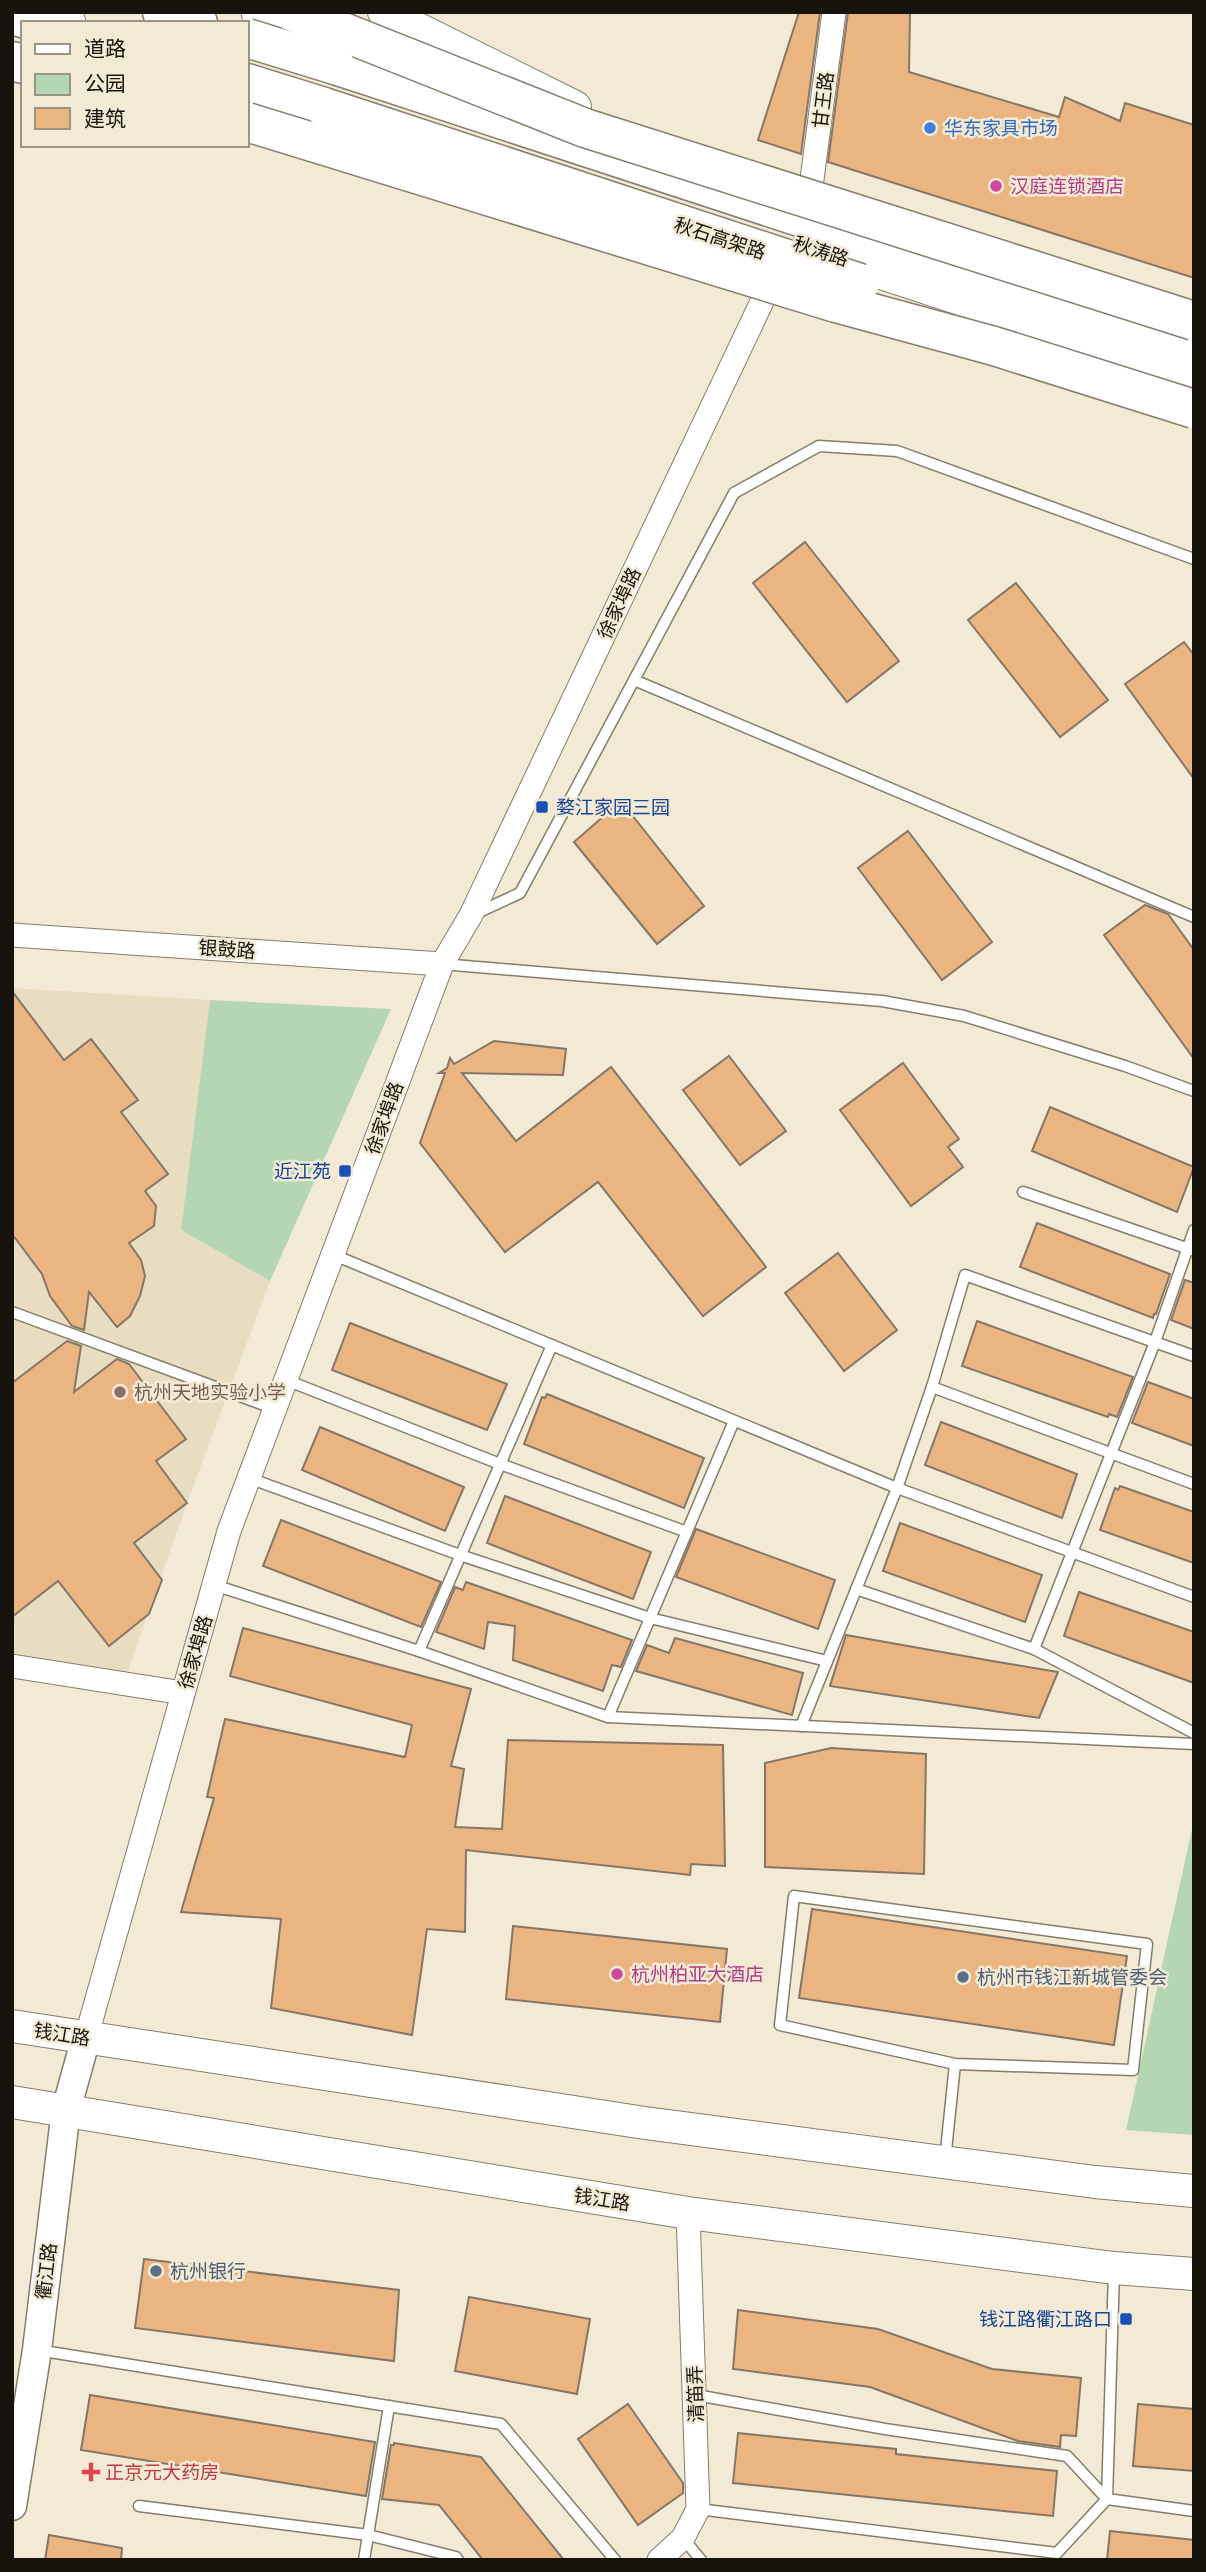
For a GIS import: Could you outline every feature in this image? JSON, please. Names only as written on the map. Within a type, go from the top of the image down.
[{"type":"highway","points":[[162,12],[191,21]]},
{"type":"highway","points":[[12,15],[33,21]]},
{"type":"highway","points":[[270,18],[585,128],[1194,321]]},
{"type":"highway","points":[[270,18],[1194,346]]},
{"type":"highway","name":"秋石高架路","points":[[251,76],[1194,392]]},
{"type":"highway","points":[[248,122],[836,303],[994,346],[1194,409]]},
{"type":"main road","points":[[23,12],[60,21]]},
{"type":"main road","points":[[384,12],[598,118]]},
{"type":"main road","points":[[270,18],[598,118],[1194,311]]},
{"type":"main road","name":"秋涛路","points":[[251,76],[791,240],[1194,373]]},
{"type":"main road","name":"钱江路","points":[[12,2026],[645,2123],[1095,2182],[1194,2191]]},
{"type":"main road","name":"钱江路","points":[[12,2102],[688,2213],[1115,2268],[1194,2274]]},
{"type":"street","name":"甘王路","points":[[811,187],[834,12]]},
{"type":"street","points":[[251,76],[270,18]]},
{"type":"street","name":"徐家埠路","points":[[86,2038],[229,1531],[442,964],[471,915],[791,240]]},
{"type":"street","name":"银鼓路","points":[[12,935],[442,964]]},
{"type":"street","points":[[12,1666],[183,1693]]},
{"type":"street","name":"衢江路","points":[[13,2498],[37,2350],[66,2109],[86,2038]]},
{"type":"street","name":"清笛弄","points":[[659,2560],[683,2538],[698,2509],[688,2213]]},
{"type":"lane","points":[[471,915],[520,893],[734,493],[819,446],[897,451],[1194,559]]},
{"type":"lane","points":[[634,680],[1194,917]]},
{"type":"lane","points":[[442,964],[895,1003],[964,1016],[1125,1066],[1194,1091]]},
{"type":"lane","points":[[1023,1192],[1191,1250]]},
{"type":"lane","points":[[1034,1649],[1191,1250],[1194,1230]]},
{"type":"lane","points":[[334,1255],[897,1488],[1194,1597]]},
{"type":"lane","points":[[801,1726],[897,1488],[932,1387],[965,1275],[1194,1356]]},
{"type":"lane","points":[[12,1312],[275,1409]]},
{"type":"lane","points":[[419,1651],[552,1345]]},
{"type":"lane","points":[[286,1381],[500,1464],[687,1532]]},
{"type":"lane","points":[[932,1387],[1194,1484]]},
{"type":"lane","points":[[608,1717],[734,1421]]},
{"type":"lane","points":[[249,1478],[460,1555],[650,1618],[827,1661]]},
{"type":"lane","points":[[214,1585],[419,1651],[608,1717],[1194,1744]]},
{"type":"lane","points":[[856,1589],[1034,1649],[1194,1733]]},
{"type":"lane","points":[[794,1896],[1147,1944],[1133,2070],[955,2064],[780,2025],[794,1896]]},
{"type":"lane","points":[[945,2163],[955,2064]]},
{"type":"lane","points":[[698,2509],[1057,2553],[1107,2499],[1115,2268]]},
{"type":"lane","points":[[37,2350],[501,2424],[615,2560]]},
{"type":"lane","points":[[696,2396],[886,2430],[1067,2456],[1107,2499],[1194,2511]]},
{"type":"lane","points":[[364,2560],[389,2406]]},
{"type":"lane","points":[[139,2506],[368,2535],[456,2557],[458,2560]]},
{"type":"lane","points":[[683,2538],[701,2560]]},
{"type":"shaded area","name":"杭州天地实验小学","points":[[12,988],[210,1000],[181,1230],[270,1281],[127,1674],[12,1653]]},
{"type":"green space","points":[[210,1000],[391,1009],[270,1281],[181,1230]]},
{"type":"green space","points":[[1194,1820],[1194,2135],[1126,2130]]},
{"type":"building","points":[[799,12],[820,12],[801,154],[758,140]]},
{"type":"building","name":"华东家具市场","points":[[848,12],[910,12],[909,72],[1059,117],[1065,97],[1120,121],[1125,103],[1194,125],[1194,278],[828,162]]},
{"type":"building","points":[[805,542],[899,661],[847,702],[753,583]]},
{"type":"building","points":[[1016,583],[1108,700],[1060,737],[968,620]]},
{"type":"building","points":[[1184,642],[1194,655],[1194,779],[1125,684]]},
{"type":"building","points":[[621,801],[704,906],[657,944],[574,842]]},
{"type":"building","points":[[908,831],[992,942],[942,980],[858,868]]},
{"type":"building","points":[[1145,905],[1168,914],[1194,950],[1194,1059],[1104,935]]},
{"type":"building","points":[[12,991],[64,1060],[91,1039],[138,1100],[121,1112],[168,1174],[145,1191],[156,1206],[154,1226],[129,1243],[141,1260],[145,1276],[140,1296],[130,1316],[117,1327],[89,1292],[84,1330],[72,1326],[50,1296],[42,1274],[12,1234]]},
{"type":"building","points":[[494,1041],[566,1049],[563,1075],[462,1073],[516,1141],[611,1067],[766,1267],[703,1316],[598,1182],[505,1252],[420,1143],[445,1073],[439,1073],[447,1068],[450,1058],[454,1064]]},
{"type":"building","points":[[729,1056],[786,1131],[740,1165],[683,1090]]},
{"type":"building","points":[[903,1063],[959,1139],[948,1147],[963,1167],[911,1206],[840,1110]]},
{"type":"building","points":[[1050,1107],[1194,1167],[1177,1212],[1032,1151]]},
{"type":"building","points":[[1037,1223],[1170,1274],[1153,1318],[1020,1267]]},
{"type":"building","points":[[838,1253],[897,1330],[844,1371],[785,1293]]},
{"type":"building","points":[[1185,1280],[1194,1283],[1194,1329],[1171,1320]]},
{"type":"building","points":[[977,1321],[1133,1377],[1117,1417],[1109,1414],[1108,1417],[962,1366]]},
{"type":"building","points":[[350,1323],[507,1384],[487,1430],[332,1370]]},
{"type":"building","points":[[67,1341],[81,1346],[74,1392],[117,1359],[129,1364],[186,1439],[156,1461],[187,1503],[134,1543],[162,1580],[149,1614],[109,1646],[58,1581],[12,1617],[12,1383]]},
{"type":"building","points":[[1148,1382],[1194,1399],[1194,1446],[1132,1423]]},
{"type":"building","points":[[547,1394],[704,1458],[684,1508],[524,1444],[542,1397],[545,1398]]},
{"type":"building","points":[[941,1422],[1077,1474],[1062,1518],[925,1465]]},
{"type":"building","points":[[320,1427],[464,1487],[445,1531],[302,1470]]},
{"type":"building","points":[[1120,1486],[1194,1512],[1194,1563],[1100,1530],[1115,1488],[1118,1490]]},
{"type":"building","points":[[505,1496],[651,1552],[633,1599],[487,1543]]},
{"type":"building","points":[[281,1520],[441,1582],[421,1627],[263,1566]]},
{"type":"building","points":[[900,1523],[1042,1575],[1025,1622],[883,1571]]},
{"type":"building","points":[[696,1529],[835,1580],[818,1629],[676,1577]]},
{"type":"building","points":[[466,1582],[632,1640],[621,1667],[612,1665],[603,1691],[513,1660],[515,1626],[488,1622],[484,1649],[436,1632],[455,1587],[463,1590]]},
{"type":"building","points":[[1079,1592],[1194,1632],[1194,1683],[1064,1636]]},
{"type":"building","points":[[243,1628],[471,1689],[451,1766],[464,1769],[455,1827],[502,1829],[508,1740],[723,1745],[725,1866],[691,1864],[690,1875],[466,1850],[465,1932],[427,1929],[412,2035],[271,2008],[281,1919],[181,1912],[214,1798],[207,1797],[225,1719],[405,1757],[412,1725],[230,1676]]},
{"type":"building","points":[[846,1635],[1058,1672],[1039,1718],[830,1686]]},
{"type":"building","points":[[675,1638],[803,1673],[792,1715],[636,1671],[647,1645],[669,1653]]},
{"type":"building","points":[[831,1748],[926,1754],[924,1874],[765,1867],[765,1763]]},
{"type":"building","name":"杭州市钱江新城管委会","points":[[812,1909],[1127,1956],[1114,2045],[799,1998]]},
{"type":"building","name":"杭州柏亚大酒店","points":[[513,1926],[727,1949],[720,2022],[506,1999]]},
{"type":"building","points":[[144,2259],[399,2290],[394,2361],[135,2328]]},
{"type":"building","points":[[469,2297],[590,2319],[577,2394],[455,2371]]},
{"type":"building","points":[[738,2310],[878,2329],[992,2369],[1081,2378],[1076,2436],[1061,2435],[1060,2447],[1018,2441],[870,2387],[733,2369]]},
{"type":"building","points":[[90,2395],[375,2442],[366,2496],[81,2450]]},
{"type":"building","points":[[628,2404],[683,2483],[683,2493],[638,2525],[578,2439]]},
{"type":"building","points":[[1138,2404],[1194,2409],[1194,2471],[1133,2466]]},
{"type":"building","points":[[738,2433],[896,2449],[896,2454],[1057,2471],[1053,2516],[733,2483]]},
{"type":"building","points":[[394,2443],[481,2457],[564,2560],[483,2560],[439,2505],[382,2499],[391,2445]]},
{"type":"building","points":[[1110,2531],[1194,2540],[1194,2560],[1107,2560]]},
{"type":"building","points":[[49,2535],[122,2548],[121,2560],[45,2560]]},
{"type":"place","name":"华东家具市场","points":[[930,128]]},
{"type":"place","name":"汉庭连锁酒店","points":[[996,186]]},
{"type":"place","name":"婺江家园三园","points":[[542,807]]},
{"type":"place","name":"近江苑","points":[[345,1171]]},
{"type":"place","name":"杭州天地实验小学","points":[[120,1392]]},
{"type":"place","name":"杭州柏亚大酒店","points":[[617,1974]]},
{"type":"place","name":"杭州市钱江新城管委会","points":[[963,1977]]},
{"type":"place","name":"杭州银行","points":[[156,2271]]},
{"type":"place","name":"钱江路衢江路口","points":[[1126,2319]]},
{"type":"place","name":"正京元大药房","points":[[91,2472]]}]
